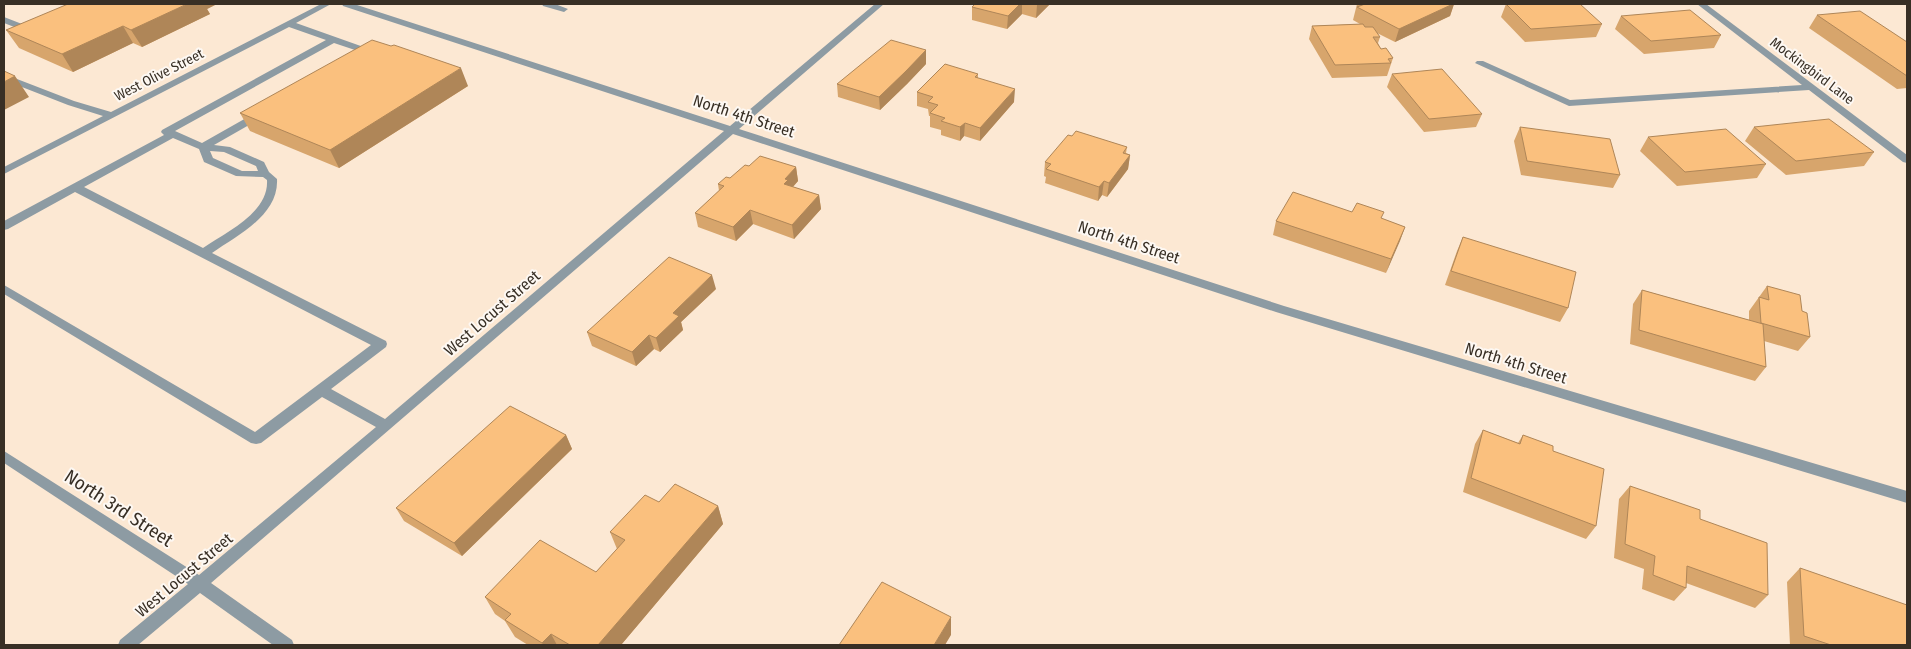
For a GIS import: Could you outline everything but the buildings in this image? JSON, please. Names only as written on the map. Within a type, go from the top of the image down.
[{"type":"street","name":"West Olive Street","points":[[4,171],[326,4]]},
{"type":"street","name":"North 4th Street","points":[[346,4],[1280,309],[1907,498]]},
{"type":"street","points":[[546,4],[564,9]]},
{"type":"street","name":"West Locust Street","points":[[126,645],[386,426],[731,129],[880,4]]},
{"type":"street","name":"Mockingbird Lane","points":[[1701,4],[1907,160]]},
{"type":"street","points":[[4,32],[40,19]]},
{"type":"street","points":[[4,20],[22,27]]},
{"type":"street","points":[[289,24],[368,52],[352,62]]},
{"type":"street","points":[[204,253],[252,219],[267,203],[273,190],[272,179],[265,174],[260,164],[226,149],[203,147],[166,132],[333,40]]},
{"type":"street","points":[[1480,63],[1569,103],[1812,87]]},
{"type":"street","points":[[4,77],[71,103],[112,115]]},
{"type":"street","points":[[203,147],[269,109]]},
{"type":"street","points":[[4,226],[173,134]]},
{"type":"street","points":[[203,147],[208,160],[240,174],[265,174]]},
{"type":"street","points":[[4,289],[256,439],[380,344],[75,187]]},
{"type":"street","points":[[321,390],[386,426]]},
{"type":"street","name":"North 3rd Street","points":[[4,456],[200,584],[286,645]]}]
